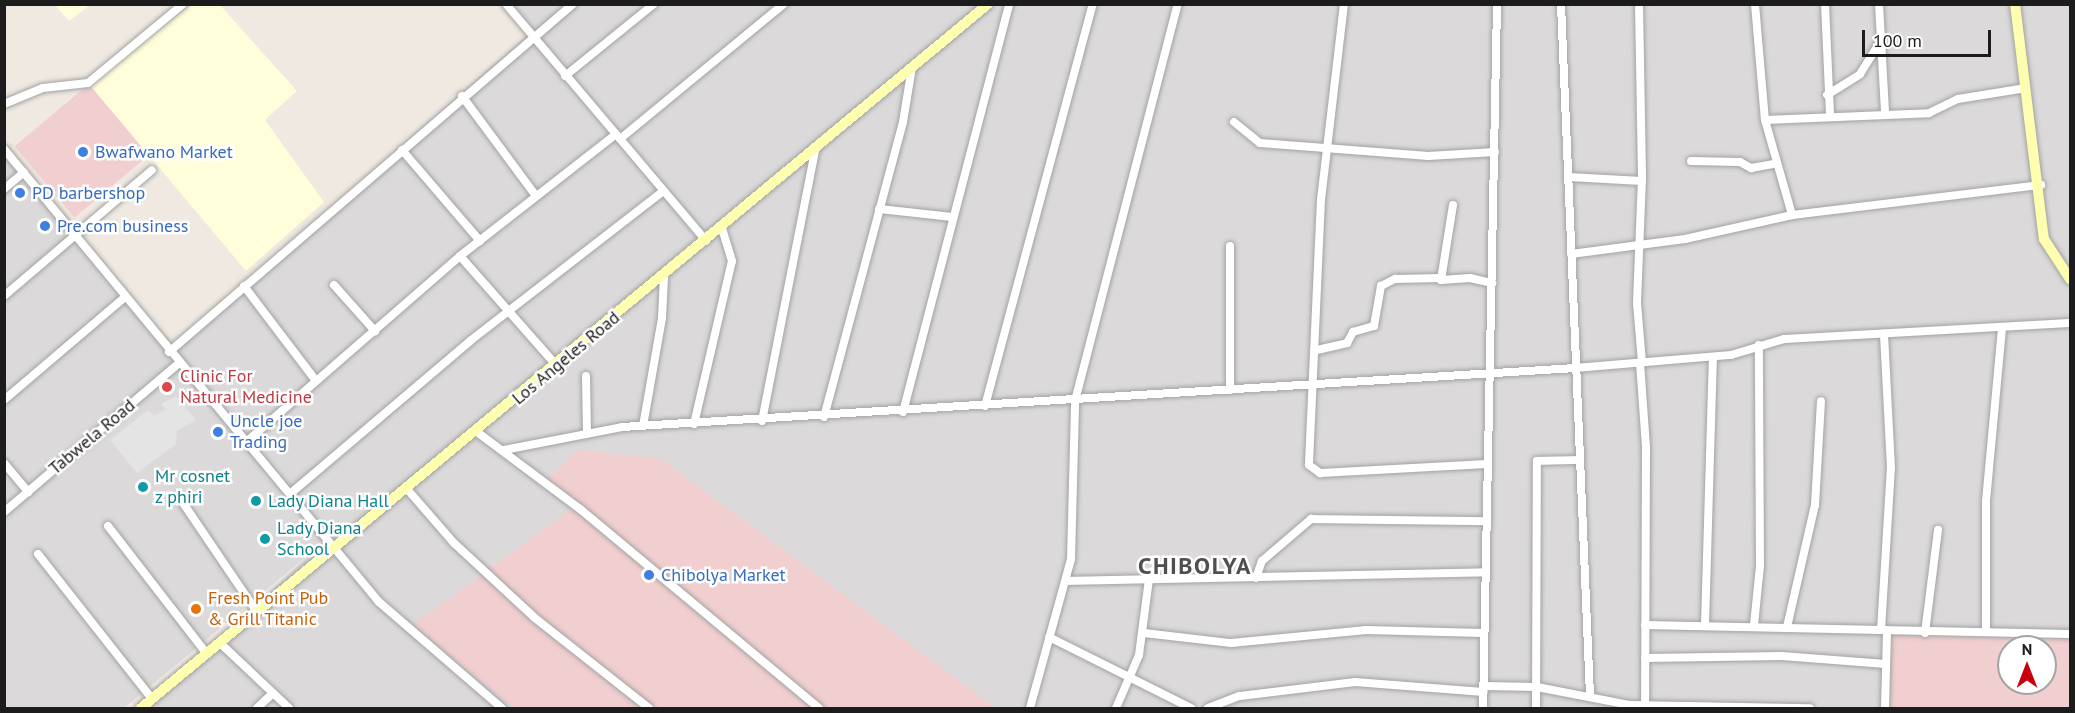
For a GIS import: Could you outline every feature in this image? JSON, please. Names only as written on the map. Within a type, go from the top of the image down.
[{"type":"main road","name":"Los Angeles Road","points":[[141,708],[557,366],[988,4]]},
{"type":"main road","points":[[2015,4],[2042,184],[2044,239],[2070,279]]},
{"type":"street","points":[[4,104],[43,88],[88,83],[183,4]]},
{"type":"street","points":[[506,4],[618,136],[662,192],[706,241]]},
{"type":"street","points":[[169,352],[462,96],[573,4]]},
{"type":"street","points":[[565,76],[654,4]]},
{"type":"street","points":[[245,443],[460,256],[536,196],[618,136],[784,4]]},
{"type":"street","points":[[903,412],[951,217],[1009,4]]},
{"type":"street","points":[[985,406],[1093,4]]},
{"type":"street","points":[[1030,708],[1049,637],[1068,581],[1075,515],[1075,401],[1178,4]]},
{"type":"street","points":[[1344,4],[1327,145],[1309,465],[1314,472],[1487,464]]},
{"type":"street","points":[[1483,708],[1497,4]]},
{"type":"street","points":[[1561,4],[1590,697]]},
{"type":"street","points":[[1639,4],[1642,181],[1637,303],[1646,447],[1645,707]]},
{"type":"street","points":[[1755,4],[1765,120],[1773,164],[1792,215]]},
{"type":"street","points":[[1825,4],[1827,95],[1830,116]]},
{"type":"street","points":[[1879,4],[1885,112]]},
{"type":"street","points":[[1827,95],[1860,74],[1880,41]]},
{"type":"street","points":[[824,417],[879,209],[912,67]]},
{"type":"street","points":[[1765,120],[1885,112],[1929,112],[1958,99],[2026,88]]},
{"type":"street","points":[[462,96],[536,196]]},
{"type":"street","points":[[1234,122],[1260,143],[1327,145],[1428,156],[1495,152]]},
{"type":"street","points":[[4,149],[124,298],[245,443],[291,493],[333,548],[379,602],[502,708]]},
{"type":"street","points":[[402,150],[480,241]]},
{"type":"street","points":[[762,420],[815,150]]},
{"type":"street","points":[[1691,161],[1740,162],[1751,168],[1773,164]]},
{"type":"street","points":[[4,296],[73,234],[152,170]]},
{"type":"street","points":[[4,189],[24,172]]},
{"type":"street","points":[[1569,177],[1642,181]]},
{"type":"street","points":[[1571,254],[1792,215],[2042,184]]},
{"type":"street","points":[[291,493],[510,310],[662,192]]},
{"type":"street","points":[[1441,278],[1453,205]]},
{"type":"street","points":[[879,209],[951,217]]},
{"type":"street","points":[[694,424],[732,261],[722,228]]},
{"type":"street","points":[[1230,246],[1230,390]]},
{"type":"street","points":[[460,256],[557,366]]},
{"type":"street","points":[[643,426],[662,318],[664,277]]},
{"type":"street","points":[[1317,350],[1347,343],[1353,332],[1374,326],[1381,286],[1395,279],[1441,278],[1492,283]]},
{"type":"street","points":[[334,285],[375,331]]},
{"type":"street","points":[[244,286],[316,381]]},
{"type":"street","points":[[4,400],[124,298]]},
{"type":"street","points":[[504,450],[587,432],[643,426],[824,417],[1575,368],[1713,357],[1759,345],[2002,330],[2070,323]]},
{"type":"street","points":[[1986,632],[1986,501],[2002,330]]},
{"type":"street","points":[[1884,336],[1891,468],[1884,631],[1885,708]]},
{"type":"street","points":[[1754,626],[1760,566],[1759,345]]},
{"type":"street","points":[[1705,624],[1713,357]]},
{"type":"street","name":"Tabwela Road","points":[[4,512],[179,363]]},
{"type":"street","points":[[586,376],[587,432]]},
{"type":"street","points":[[1787,627],[1815,505],[1821,401]]},
{"type":"street","points":[[477,432],[504,450],[819,708]]},
{"type":"street","points":[[1536,708],[1537,461],[1579,460]]},
{"type":"street","points":[[4,463],[28,492]]},
{"type":"street","points":[[407,489],[454,543],[535,618],[649,708]]},
{"type":"street","points":[[179,497],[257,612]]},
{"type":"street","points":[[1256,578],[1262,561],[1311,519],[1486,521]]},
{"type":"street","points":[[108,526],[207,654]]},
{"type":"street","points":[[1925,633],[1938,530]]},
{"type":"street","points":[[38,554],[152,699]]},
{"type":"street","points":[[1068,581],[1485,572]]},
{"type":"street","points":[[1116,708],[1133,677],[1143,633],[1149,579]]},
{"type":"street","points":[[1645,625],[1705,624],[1925,633],[2070,634]]},
{"type":"street","points":[[1143,633],[1232,643],[1366,630],[1484,633]]},
{"type":"street","points":[[1049,637],[1191,708]]},
{"type":"street","points":[[220,643],[289,708]]},
{"type":"street","points":[[1645,658],[1782,656],[1886,664]]},
{"type":"street","points":[[1208,708],[1240,696],[1355,682],[1484,689],[1537,687],[1645,707],[1810,708]]},
{"type":"street","points":[[257,708],[273,693]]},
{"type":"shaded area","points":[[55,5],[90,5],[69,21]]},
{"type":"shaded area","points":[[191,5],[220,5],[297,91],[265,120],[324,202],[246,271],[89,84]]},
{"type":"shaded area","points":[[503,5],[2070,5],[2070,638],[2057,638],[2057,635],[1997,635],[1997,637],[1887,636],[1885,708],[149,708],[314,550],[124,708],[5,708],[4,145],[173,345],[527,35]]},
{"type":"shaded area","name":"Bwafwano Market","points":[[89,84],[149,155],[74,218],[15,146]]},
{"type":"shaded area","points":[[176,396],[196,420],[177,431],[176,444],[137,473],[110,440],[148,410],[154,416],[165,409],[161,404]]},
{"type":"shaded area","name":"Chibolya Market","points":[[577,450],[661,459],[996,708],[513,708],[413,625],[575,506],[547,480]]},
{"type":"shaded area","points":[[1887,636],[1997,637],[1997,695],[2057,695],[2057,638],[2070,638],[2070,708],[1885,708]]},
{"type":"place","name":"Bwafwano Market","points":[[83,152]]},
{"type":"place","name":"PD barbershop","points":[[20,193]]},
{"type":"place","name":"Pre.com business","points":[[45,226]]},
{"type":"place","name":"Clinic For Natural Medicine","points":[[167,387]]},
{"type":"place","name":"Uncle joe Trading","points":[[218,432]]},
{"type":"place","name":"Mr cosnet z phiri","points":[[143,487]]},
{"type":"place","name":"Lady Diana Hall","points":[[256,501]]},
{"type":"place","name":"Lady Diana School","points":[[265,539]]},
{"type":"place","name":"Chibolya Market","points":[[649,575]]},
{"type":"place","name":"Fresh Point Pub & Grill Titanic","points":[[196,609]]},
{"type":"district","name":"CHIBOLYA","points":[[1195,566]]}]
